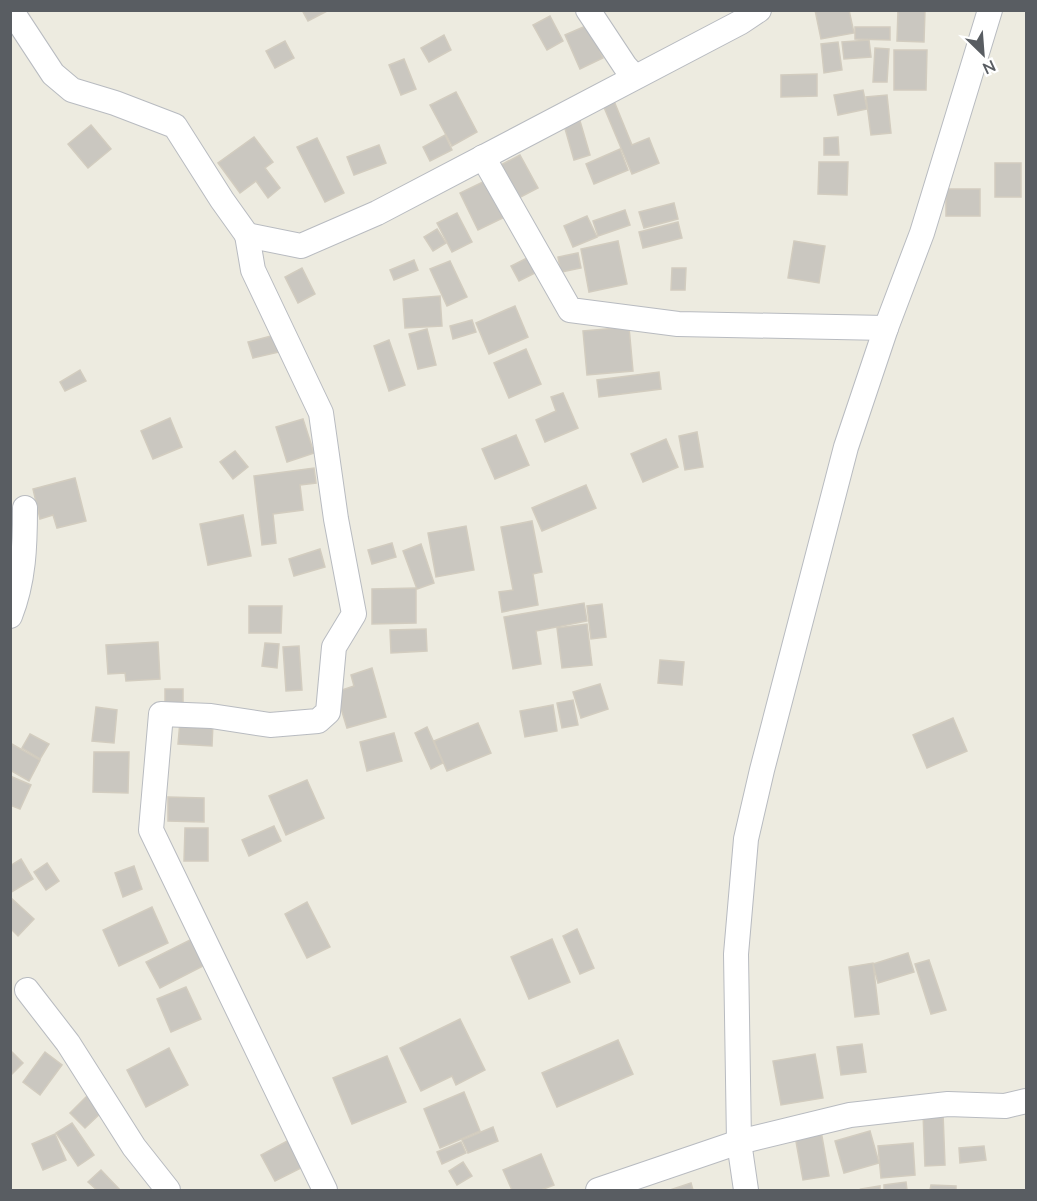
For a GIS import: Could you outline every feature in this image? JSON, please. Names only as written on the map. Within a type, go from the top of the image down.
[{"type":"street","points":[[11,10],[53,74],[72,90],[115,103],[175,126],[247,235],[253,270],[321,413],[336,519],[354,614],[334,647],[328,712],[318,722],[270,725],[211,716],[160,714],[151,830],[325,1191]]},
{"type":"street","points":[[588,10],[625,66],[635,77]]},
{"type":"street","points":[[247,235],[301,246],[377,213],[741,22],[759,10]]},
{"type":"street","points":[[746,1191],[739,1142],[736,954],[746,840],[846,447],[886,328],[922,233],[990,10]]},
{"type":"street","points":[[483,158],[570,310],[678,324],[886,328]]},
{"type":"street","points":[[10,616],[17,598],[25,552],[25,508]]},
{"type":"street","points":[[27,990],[68,1042],[134,1147],[168,1191]]},
{"type":"street","points":[[598,1191],[739,1142],[850,1115],[948,1104],[1005,1106],[1026,1101]]},
{"type":"building","points":[[302,10],[329,10],[308,21]]},
{"type":"building","points":[[815,10],[849,10],[854,33],[821,39]]},
{"type":"building","points":[[898,10],[925,10],[924,42],[897,41]]},
{"type":"building","points":[[550,16],[563,41],[547,50],[533,25]]},
{"type":"building","points":[[588,25],[603,58],[580,69],[565,35]]},
{"type":"building","points":[[855,27],[890,27],[890,40],[855,39]]},
{"type":"building","points":[[444,35],[451,50],[429,62],[421,48]]},
{"type":"building","points":[[869,40],[871,57],[844,59],[842,42]]},
{"type":"building","points":[[285,41],[294,58],[275,68],[266,51]]},
{"type":"building","points":[[838,42],[842,70],[824,73],[821,44]]},
{"type":"building","points":[[875,48],[889,49],[887,82],[873,82]]},
{"type":"building","points":[[894,50],[927,50],[926,90],[894,90]]},
{"type":"building","points":[[404,59],[416,89],[401,95],[389,65]]},
{"type":"building","points":[[817,74],[817,96],[781,97],[781,75]]},
{"type":"building","points":[[863,90],[867,109],[838,115],[834,95]]},
{"type":"building","points":[[456,92],[477,132],[452,146],[430,105]]},
{"type":"building","points":[[887,95],[891,133],[871,135],[866,97]]},
{"type":"building","points":[[614,101],[632,145],[649,138],[659,163],[632,174],[603,105]]},
{"type":"building","points":[[580,121],[590,155],[574,160],[564,125]]},
{"type":"building","points":[[91,125],[111,149],[88,168],[68,144]]},
{"type":"building","points":[[445,135],[452,150],[430,161],[423,147]]},
{"type":"building","points":[[254,137],[273,162],[265,168],[280,188],[268,198],[256,181],[240,193],[218,163]]},
{"type":"building","points":[[838,137],[839,155],[824,155],[824,138]]},
{"type":"building","points":[[317,138],[344,193],[325,202],[297,147]]},
{"type":"building","points":[[379,145],[386,163],[354,175],[347,157]]},
{"type":"building","points":[[620,149],[628,170],[594,184],[586,164]]},
{"type":"building","points":[[520,155],[538,188],[513,201],[495,168]]},
{"type":"building","points":[[819,162],[848,162],[847,195],[818,194]]},
{"type":"building","points":[[995,163],[1021,163],[1021,197],[995,197]]},
{"type":"building","points":[[489,179],[507,216],[478,230],[460,193]]},
{"type":"building","points":[[946,189],[980,189],[980,216],[946,216]]},
{"type":"building","points":[[674,203],[678,219],[644,228],[639,212]]},
{"type":"building","points":[[625,210],[630,225],[598,236],[593,221]]},
{"type":"building","points":[[457,213],[472,242],[452,252],[437,223]]},
{"type":"building","points":[[587,216],[597,237],[573,247],[564,226]]},
{"type":"building","points":[[678,222],[682,238],[643,248],[639,232]]},
{"type":"building","points":[[437,229],[446,243],[433,251],[424,237]]},
{"type":"building","points":[[618,241],[627,284],[589,292],[581,249]]},
{"type":"building","points":[[794,241],[825,246],[819,283],[788,278]]},
{"type":"building","points":[[578,253],[581,268],[561,272],[558,257]]},
{"type":"building","points":[[531,256],[539,271],[519,281],[511,266]]},
{"type":"building","points":[[414,260],[418,270],[394,280],[390,270]]},
{"type":"building","points":[[450,261],[467,297],[447,306],[430,269]]},
{"type":"building","points":[[302,268],[315,294],[298,303],[285,277]]},
{"type":"building","points":[[672,268],[686,268],[685,290],[671,290]]},
{"type":"building","points":[[440,296],[442,326],[405,328],[403,299]]},
{"type":"building","points":[[515,306],[528,337],[489,354],[476,323]]},
{"type":"building","points":[[472,320],[476,332],[453,339],[450,326]]},
{"type":"building","points":[[629,327],[633,371],[587,375],[583,331]]},
{"type":"building","points":[[427,329],[436,365],[418,369],[409,334]]},
{"type":"building","points":[[275,335],[279,352],[253,358],[248,342]]},
{"type":"building","points":[[389,340],[405,385],[389,391],[374,346]]},
{"type":"building","points":[[526,349],[541,384],[509,398],[494,363]]},
{"type":"building","points":[[80,370],[86,381],[65,391],[60,382]]},
{"type":"building","points":[[659,372],[661,389],[599,397],[597,380]]},
{"type":"building","points":[[563,393],[578,428],[545,442],[536,420],[556,411],[551,397]]},
{"type":"building","points":[[170,418],[182,447],[153,459],[141,431]]},
{"type":"building","points":[[303,419],[314,453],[287,462],[276,427]]},
{"type":"building","points":[[697,432],[703,467],[685,470],[679,436]]},
{"type":"building","points":[[516,435],[529,465],[495,479],[482,449]]},
{"type":"building","points":[[666,439],[678,467],[643,482],[631,454]]},
{"type":"building","points":[[235,451],[248,467],[233,479],[220,462]]},
{"type":"building","points":[[314,468],[316,483],[300,485],[303,510],[273,514],[276,543],[262,545],[254,476]]},
{"type":"building","points":[[75,478],[86,521],[57,528],[53,515],[40,519],[33,489]]},
{"type":"building","points":[[586,485],[596,508],[542,531],[532,508]]},
{"type":"building","points":[[243,515],[251,556],[208,565],[200,524]]},
{"type":"building","points":[[532,521],[542,572],[533,574],[538,605],[502,612],[499,592],[513,590],[501,527]]},
{"type":"building","points":[[466,526],[474,570],[436,577],[428,533]]},
{"type":"building","points":[[392,543],[396,557],[372,564],[368,550]]},
{"type":"building","points":[[421,544],[434,583],[417,589],[403,551]]},
{"type":"building","points":[[320,549],[325,567],[294,576],[289,559]]},
{"type":"building","points":[[416,588],[416,623],[372,624],[372,589]]},
{"type":"building","points":[[584,603],[587,621],[536,631],[541,664],[513,669],[504,617]]},
{"type":"building","points":[[602,604],[606,637],[591,639],[587,606]]},
{"type":"building","points":[[249,606],[282,606],[281,633],[249,633]]},
{"type":"building","points":[[587,624],[592,665],[562,668],[557,628]]},
{"type":"building","points":[[426,629],[427,651],[391,653],[390,630]]},
{"type":"building","points":[[158,642],[160,679],[126,681],[125,673],[108,674],[106,645]]},
{"type":"building","points":[[265,643],[279,644],[277,668],[262,666]]},
{"type":"building","points":[[299,646],[302,690],[286,691],[283,647]]},
{"type":"building","points":[[660,660],[684,662],[682,685],[658,683]]},
{"type":"building","points":[[372,668],[386,717],[347,728],[336,692],[354,686],[351,675]]},
{"type":"building","points":[[600,684],[608,709],[581,718],[573,692]]},
{"type":"building","points":[[165,689],[183,689],[183,708],[165,708]]},
{"type":"building","points":[[573,700],[578,725],[562,728],[557,703]]},
{"type":"building","points":[[553,705],[557,731],[525,737],[520,711]]},
{"type":"building","points":[[96,707],[117,710],[114,743],[92,741]]},
{"type":"building","points":[[953,718],[967,751],[927,768],[913,735]]},
{"type":"building","points":[[180,721],[213,723],[212,746],[178,744]]},
{"type":"building","points":[[478,723],[491,753],[447,771],[434,741]]},
{"type":"building","points":[[427,727],[443,763],[431,769],[415,733]]},
{"type":"building","points":[[394,733],[402,761],[367,771],[360,742]]},
{"type":"building","points":[[30,734],[49,744],[40,759],[22,748]]},
{"type":"building","points":[[10,743],[40,760],[29,781],[10,770]]},
{"type":"building","points":[[94,752],[129,752],[128,793],[93,792]]},
{"type":"building","points":[[10,776],[31,785],[20,809],[10,805]]},
{"type":"building","points":[[307,780],[324,818],[286,835],[269,796]]},
{"type":"building","points":[[168,797],[204,798],[204,822],[168,821]]},
{"type":"building","points":[[274,826],[281,841],[249,856],[242,840]]},
{"type":"building","points":[[185,828],[208,828],[208,861],[184,861]]},
{"type":"building","points":[[21,859],[33,879],[10,893],[10,866]]},
{"type":"building","points":[[47,863],[59,881],[46,890],[34,872]]},
{"type":"building","points":[[134,866],[142,889],[123,897],[115,873]]},
{"type":"building","points":[[10,897],[34,919],[18,936],[10,928]]},
{"type":"building","points":[[307,902],[330,947],[307,958],[285,914]]},
{"type":"building","points":[[152,907],[168,943],[119,966],[103,930]]},
{"type":"building","points":[[577,929],[594,968],[580,974],[563,936]]},
{"type":"building","points":[[196,937],[209,963],[160,988],[146,962]]},
{"type":"building","points":[[552,939],[570,982],[529,999],[511,957]]},
{"type":"building","points":[[908,953],[914,972],[878,983],[873,964]]},
{"type":"building","points":[[929,960],[946,1010],[931,1014],[915,964]]},
{"type":"building","points":[[873,963],[879,1014],[855,1017],[849,967]]},
{"type":"building","points":[[186,987],[201,1019],[171,1032],[157,999]]},
{"type":"building","points":[[460,1019],[485,1070],[456,1085],[452,1076],[421,1091],[400,1048]]},
{"type":"building","points":[[618,1040],[633,1074],[557,1107],[542,1073]]},
{"type":"building","points":[[862,1044],[866,1072],[841,1075],[837,1047]]},
{"type":"building","points":[[169,1048],[188,1085],[146,1107],[127,1070]]},
{"type":"building","points":[[10,1050],[23,1063],[10,1076]]},
{"type":"building","points":[[45,1052],[62,1065],[40,1095],[23,1082]]},
{"type":"building","points":[[815,1054],[823,1098],[781,1105],[773,1061]]},
{"type":"building","points":[[387,1056],[406,1102],[352,1124],[333,1078]]},
{"type":"building","points":[[464,1092],[480,1131],[440,1148],[424,1109]]},
{"type":"building","points":[[90,1093],[105,1109],[85,1128],[70,1113]]},
{"type":"building","points":[[923,1113],[943,1113],[945,1165],[925,1166]]},
{"type":"building","points":[[72,1123],[94,1155],[78,1166],[56,1133]]},
{"type":"building","points":[[493,1127],[498,1141],[468,1153],[462,1140]]},
{"type":"building","points":[[821,1131],[829,1176],[803,1180],[795,1136]]},
{"type":"building","points":[[870,1131],[879,1163],[844,1173],[835,1141]]},
{"type":"building","points":[[55,1134],[66,1160],[43,1170],[32,1144]]},
{"type":"building","points":[[291,1139],[305,1166],[275,1181],[261,1155]]},
{"type":"building","points":[[461,1142],[466,1153],[442,1164],[437,1152]]},
{"type":"building","points":[[913,1143],[915,1175],[881,1178],[878,1146]]},
{"type":"building","points":[[984,1146],[986,1160],[960,1163],[959,1148]]},
{"type":"building","points":[[541,1154],[554,1185],[541,1190],[512,1190],[503,1170]]},
{"type":"building","points":[[463,1162],[472,1176],[457,1185],[449,1171]]},
{"type":"building","points":[[101,1170],[120,1190],[97,1190],[88,1182]]},
{"type":"building","points":[[906,1182],[907,1190],[884,1190],[884,1185]]},
{"type":"building","points":[[691,1183],[693,1190],[670,1190]]},
{"type":"building","points":[[931,1185],[956,1186],[956,1190],[930,1190]]},
{"type":"building","points":[[880,1186],[880,1190],[861,1189]]}]
